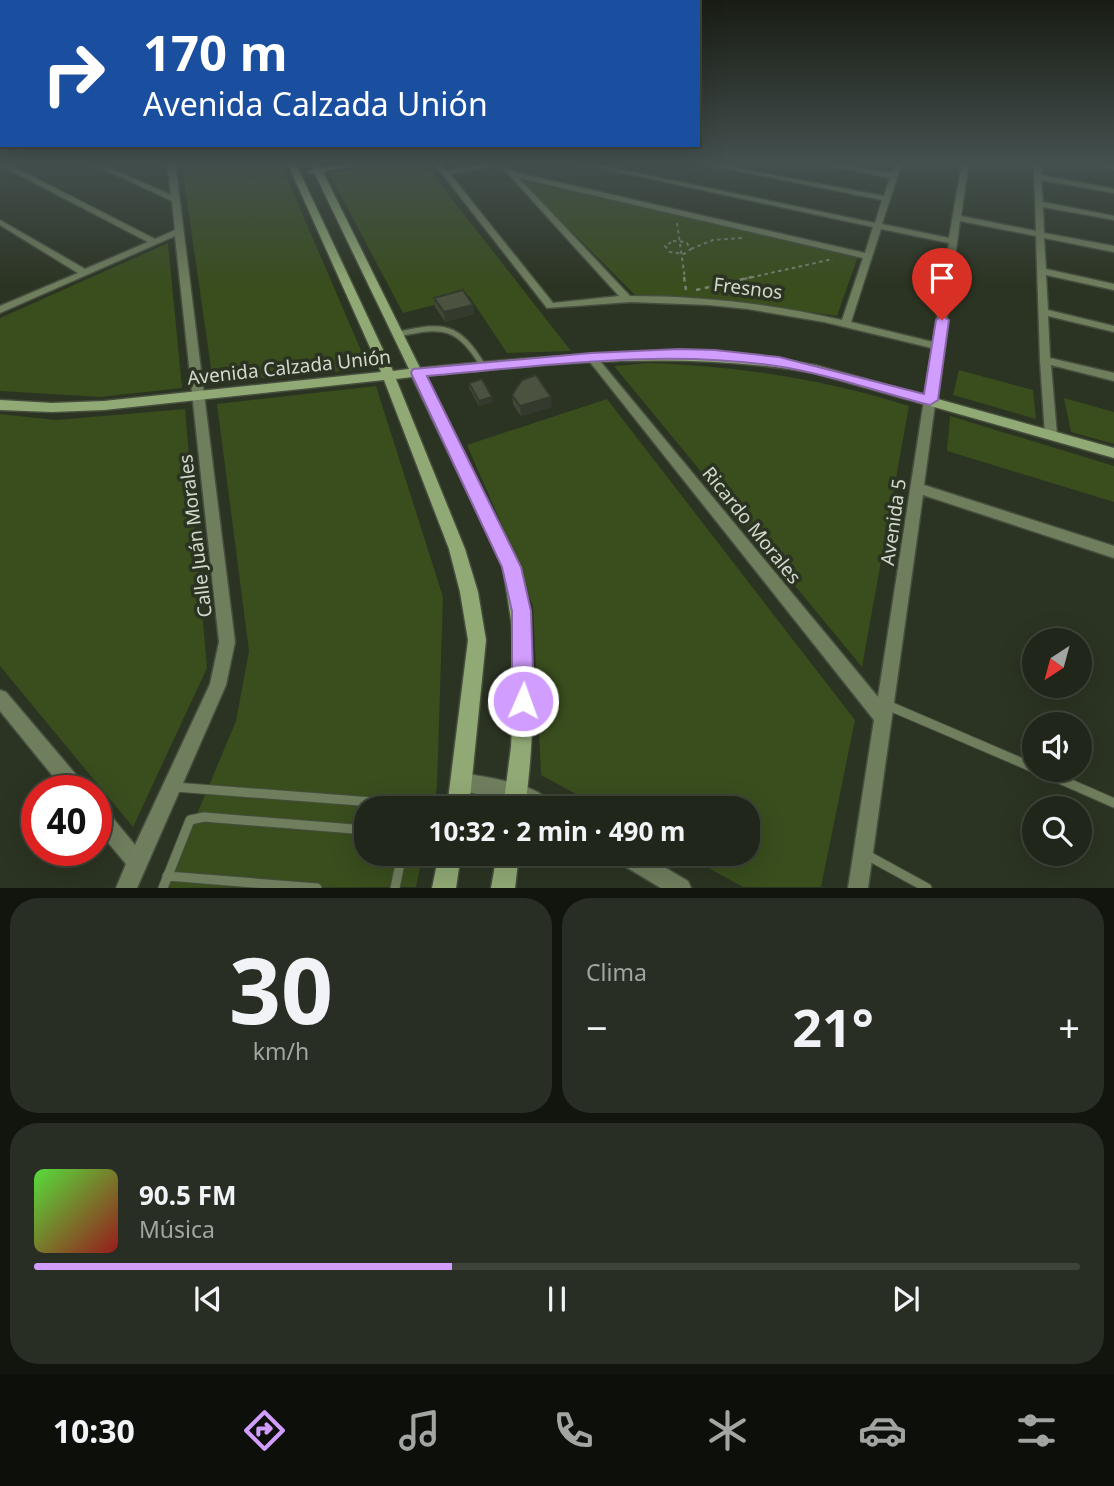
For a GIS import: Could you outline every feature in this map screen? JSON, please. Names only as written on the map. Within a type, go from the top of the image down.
[{"type":"street","points":[[80,203],[154,242]]},
{"type":"street","name":"Calle Juán Morales","points":[[127,887],[218,685],[227,642],[175,203]]},
{"type":"street","points":[[310,203],[389,376],[457,549],[469,592],[477,640],[460,796]]},
{"type":"street","points":[[334,203],[511,567],[522,611],[524,678],[515,796]]},
{"type":"street","name":"Fresnos","points":[[470,203],[550,306],[627,299],[731,303],[846,322],[939,346]]},
{"type":"street","points":[[540,203],[627,299]]},
{"type":"street","points":[[639,203],[864,255]]},
{"type":"street","points":[[772,203],[954,243]]},
{"type":"street","points":[[846,322],[864,255],[886,203]]},
{"type":"street","name":"Avenida 5","points":[[858,887],[959,203]]},
{"type":"street","points":[[1051,435],[1045,360],[1039,204],[1114,218]]},
{"type":"street","points":[[957,218],[1114,249]]},
{"type":"street","points":[[0,222],[85,273]]},
{"type":"street","points":[[0,299],[5,308],[178,232]]},
{"type":"street","points":[[1042,271],[1114,286]]},
{"type":"street","points":[[1043,312],[1114,328]]},
{"type":"street","name":"Avenida Calzada Unión","points":[[0,405],[96,407],[483,366],[679,353],[755,359],[815,369],[1114,453]]},
{"type":"street","name":"Ricardo Morales","points":[[591,358],[884,711]]},
{"type":"street","points":[[1045,360],[1114,377]]},
{"type":"street","points":[[917,488],[1114,552]]},
{"type":"street","points":[[0,698],[65,775]]},
{"type":"street","points":[[462,782],[503,796]]},
{"type":"street","points":[[112,832],[138,863]]},
{"type":"street","points":[[444,887],[448,866]]},
{"type":"street","points":[[503,887],[506,866]]},
{"type":"street","points":[[644,866],[681,887]]},
{"type":"lane","points":[[399,334],[431,328],[456,331],[469,342],[483,366]]},
{"type":"lane","points":[[884,711],[916,717],[1022,763]]},
{"type":"lane","points":[[1066,782],[1114,803]]},
{"type":"lane","points":[[173,787],[354,801]]},
{"type":"lane","points":[[163,887],[190,820],[204,817],[354,829]]},
{"type":"lane","points":[[863,853],[927,887]]},
{"type":"lane","points":[[395,887],[399,866]]},
{"type":"lane","points":[[167,876],[317,887]]},
{"type":"path","points":[[675,212],[686,293],[785,271],[801,264],[864,255]]},
{"type":"path","points":[[691,249],[689,244],[679,241],[669,242],[665,246],[670,252],[681,254],[713,240],[749,237],[760,231]]},
{"type":"green space","points":[[187,203],[298,203],[369,369],[213,382]]},
{"type":"green space","points":[[345,203],[455,203],[571,351],[507,353],[469,296],[403,313]]},
{"type":"green space","points":[[543,203],[624,203],[858,256],[837,316],[716,299],[636,296]]},
{"type":"green space","points":[[168,243],[182,388],[100,397],[0,391],[0,318]]},
{"type":"green space","points":[[649,363],[715,367],[813,381],[909,406],[862,667],[614,366]]},
{"type":"green space","points":[[959,370],[1033,390],[1036,419],[953,395]]},
{"type":"green space","points":[[376,386],[443,597],[437,787],[435,796],[354,796],[354,866],[420,866],[416,887],[166,888],[236,721],[249,651],[217,404]]},
{"type":"green space","points":[[1064,398],[1114,412],[1114,444],[1071,432]]},
{"type":"green space","points":[[607,399],[855,720],[821,887],[743,887],[705,866],[760,866],[760,796],[579,796],[541,775],[533,606],[507,537],[467,445]]},
{"type":"green space","points":[[185,409],[207,668],[133,827],[112,802],[112,775],[90,775],[0,666],[0,414],[56,420]]},
{"type":"green space","points":[[950,416],[1114,466],[1114,502],[947,451]]},
{"type":"building","points":[[463,290],[473,305],[444,312],[434,298]]},
{"type":"building","points":[[536,375],[551,397],[520,406],[512,395],[522,380]]},
{"type":"building","points":[[482,379],[492,397],[479,401],[469,383]]},
{"type":"route","points":[[523,701],[522,611],[511,567],[418,373],[679,353],[779,362],[930,400],[942,320]]}]
